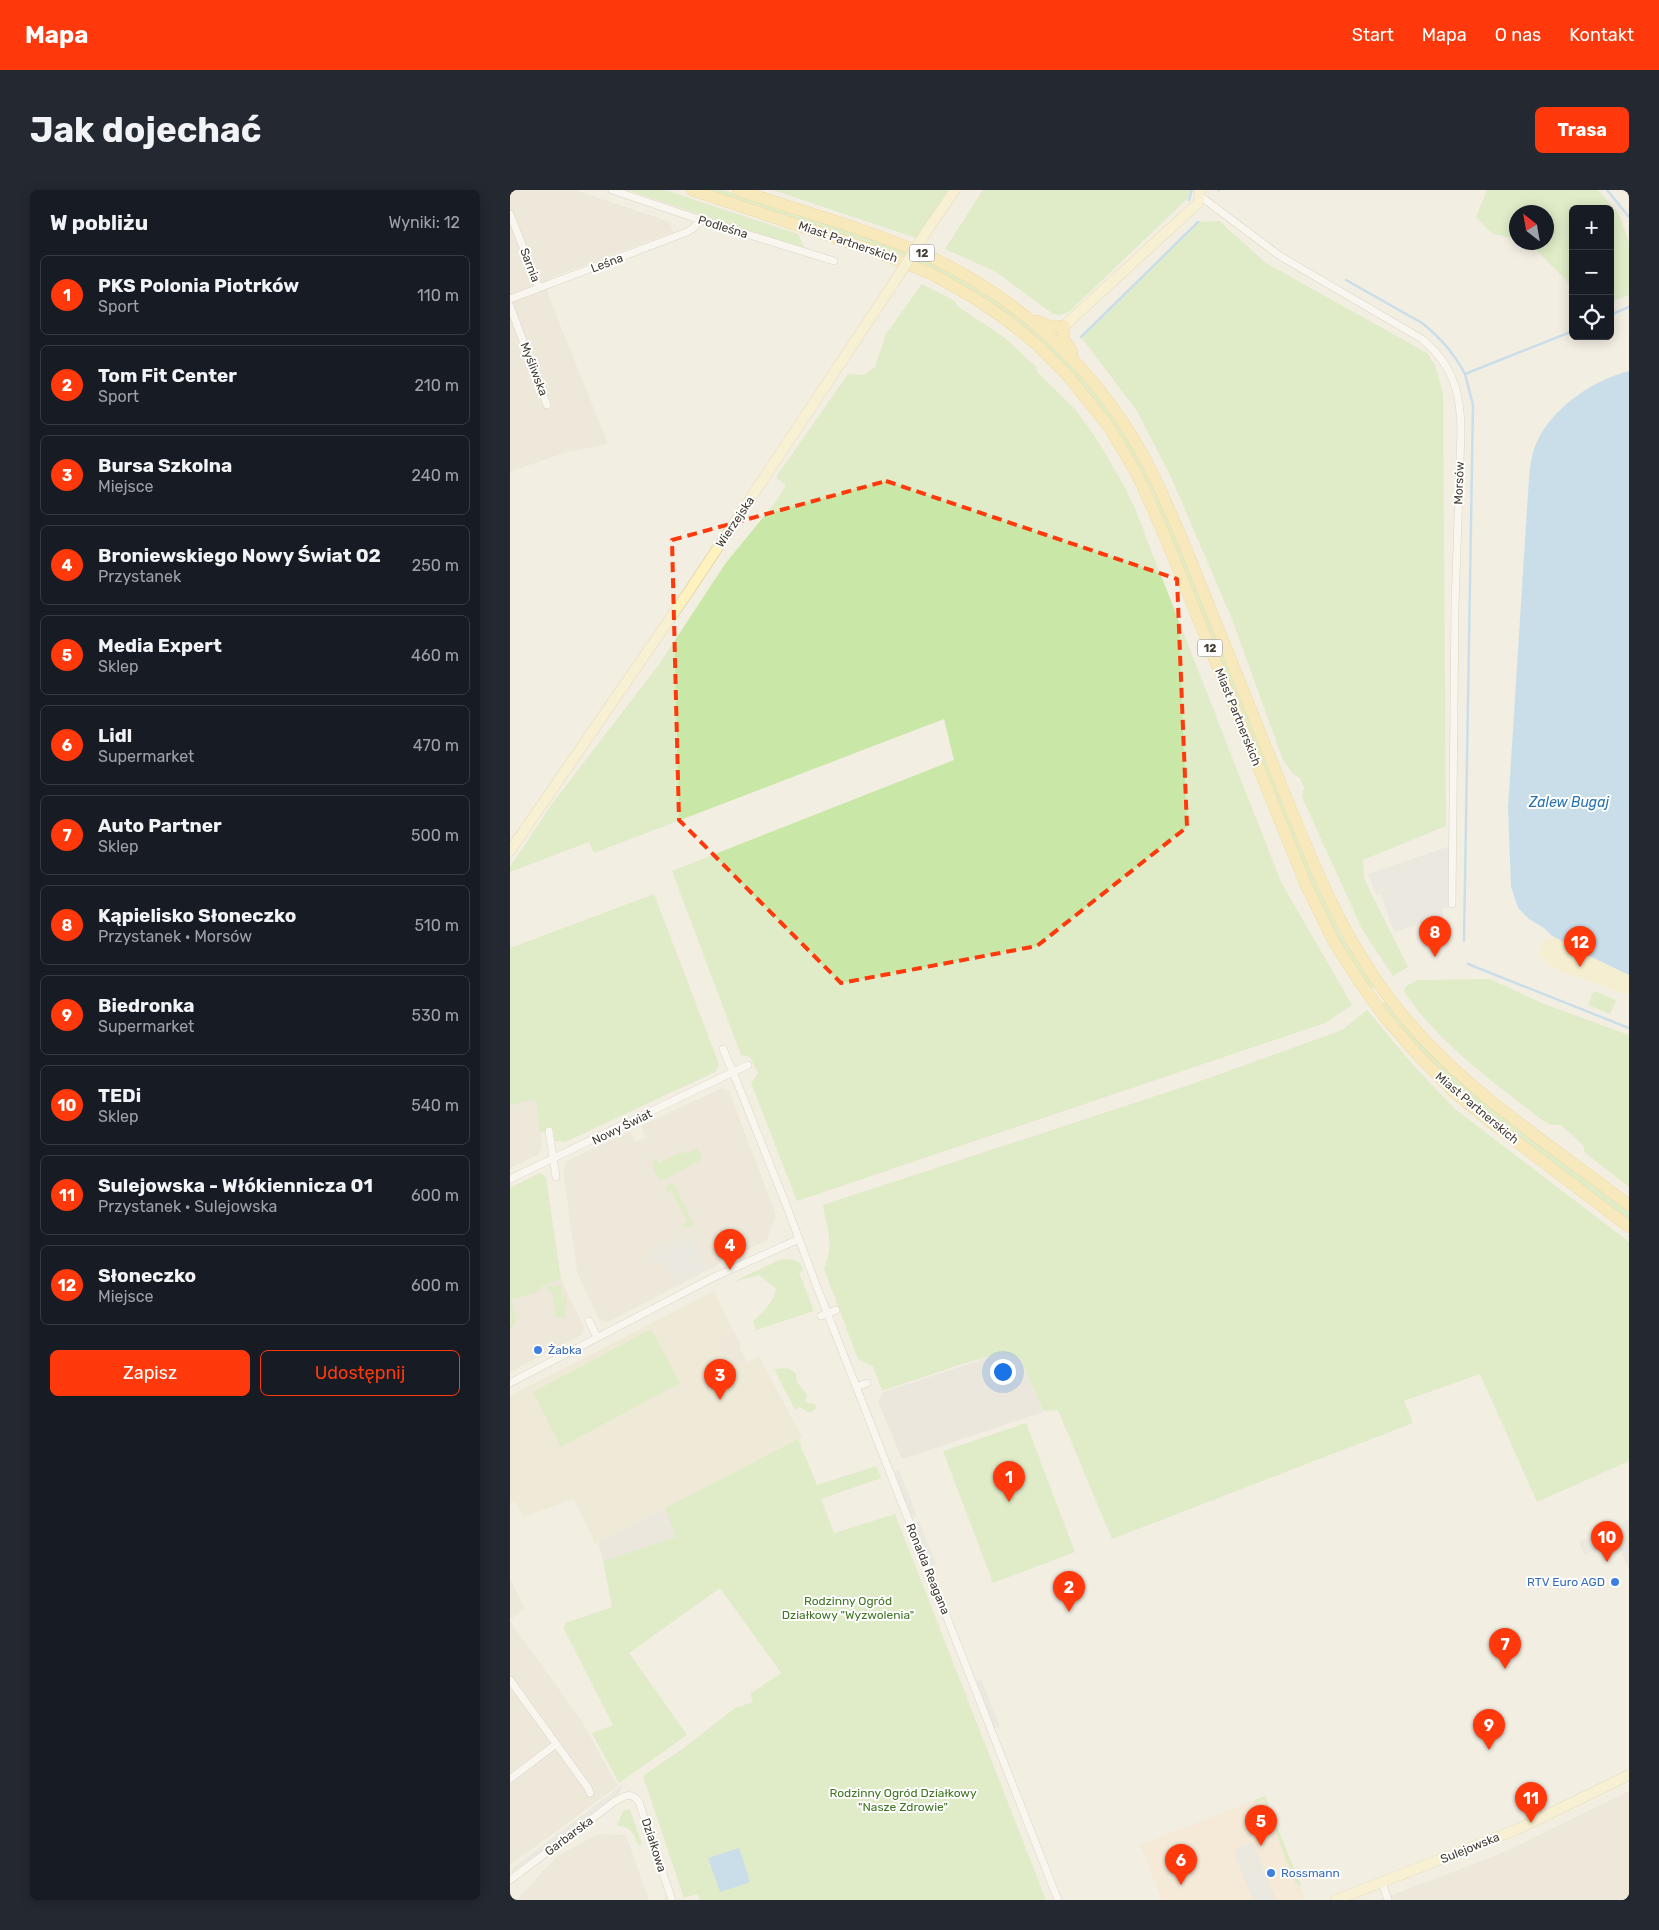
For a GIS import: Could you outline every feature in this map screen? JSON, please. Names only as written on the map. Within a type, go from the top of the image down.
[{"type":"main road","name":"Miast Partnerskich","points":[[692,190],[872,250],[932,274],[976,298],[1008,321],[1036,344],[1068,376],[1101,416],[1138,476],[1166,539],[1306,885],[1334,942],[1359,981],[1384,1016],[1454,1092],[1490,1122],[1629,1227]]},
{"type":"main road","name":"Miast Partnerskich","points":[[738,190],[869,233],[923,254],[981,284],[1028,318],[1079,366],[1130,432],[1153,474],[1180,534],[1316,870],[1340,920],[1371,973],[1407,1020],[1453,1068],[1507,1112],[1629,1205]]},
{"type":"main road","points":[[1028,318],[1051,327],[1064,326],[1063,338],[1079,366]]},
{"type":"street","name":"Podleśna","points":[[612,190],[834,261]]},
{"type":"street","name":"Wierzejska","points":[[510,851],[689,591],[954,190]]},
{"type":"street","points":[[1064,326],[1197,204],[1200,193]]},
{"type":"street","name":"Morsów","points":[[1200,193],[1280,256],[1422,339],[1440,356],[1456,386],[1461,410],[1461,432],[1455,605],[1452,904]]},
{"type":"street","name":"Sarnia","points":[[510,214],[539,288]]},
{"type":"street","name":"Leśna","points":[[510,299],[687,232],[695,226],[698,219]]},
{"type":"street","name":"Myśliwska","points":[[510,306],[547,405]]},
{"type":"street","points":[[510,1383],[715,1277],[799,1239],[723,1049]]},
{"type":"street","name":"Nowy Świat","points":[[510,1179],[748,1065]]},
{"type":"street","points":[[549,1131],[556,1177]]},
{"type":"street","name":"Ronalda Reagana","points":[[799,1239],[824,1314],[856,1387],[1058,1900]]},
{"type":"street","points":[[824,1314],[836,1310]]},
{"type":"street","points":[[589,1321],[598,1337]]},
{"type":"street","points":[[856,1387],[868,1383]]},
{"type":"street","points":[[510,1680],[590,1793]]},
{"type":"street","points":[[510,1779],[556,1744]]},
{"type":"street","name":"Sulejowska","points":[[1336,1900],[1518,1829],[1629,1775]]},
{"type":"street","name":"Garbarska","points":[[510,1880],[614,1802],[629,1795]]},
{"type":"street","name":"Działkowa","points":[[629,1795],[634,1796],[639,1802],[672,1900]]},
{"type":"street","points":[[1382,1882],[1388,1900]]},
{"type":"highlighted area","points":[[886,481],[1177,579],[1187,827],[1037,946],[841,983],[679,820],[672,540]]},
{"type":"shaded area","points":[[510,190],[575,190],[670,222],[673,232],[548,279],[547,292],[608,444],[563,453],[510,472]]},
{"type":"shaded area","points":[[1453,845],[1452,906],[1442,909],[1444,916],[1394,932],[1381,894],[1376,895],[1368,874]]},
{"type":"shaded area","points":[[722,1088],[729,1091],[776,1215],[767,1240],[732,1258],[729,1256],[720,1260],[721,1263],[608,1322],[599,1320],[577,1272],[563,1169],[567,1161],[630,1131],[635,1142],[646,1138],[641,1126]]},
{"type":"shaded area","points":[[536,1097],[542,1147],[538,1155],[510,1168],[510,1106]]},
{"type":"shaded area","points":[[692,1236],[707,1269],[676,1285],[664,1260],[654,1263],[649,1252]]},
{"type":"shaded area","points":[[561,1279],[584,1327],[581,1335],[510,1372],[510,1297]]},
{"type":"shaded area","points":[[714,1291],[734,1331],[715,1341],[730,1370],[759,1356],[802,1437],[595,1544],[574,1499],[523,1517],[516,1502],[510,1504],[510,1396]]},
{"type":"shaded area","points":[[734,1331],[741,1343],[740,1348],[747,1362],[730,1370],[715,1341]]},
{"type":"shaded area","points":[[1005,1352],[1021,1359],[1043,1412],[902,1459],[878,1402],[883,1392]]},
{"type":"shaded area","points":[[899,1470],[917,1516],[912,1518],[894,1472]]},
{"type":"shaded area","points":[[665,1508],[677,1537],[603,1561],[598,1542]]},
{"type":"shaded area","points":[[1629,1519],[1629,1570],[1618,1545],[1623,1543],[1621,1541],[1616,1540],[1584,1555],[1579,1542]]},
{"type":"shaded area","points":[[919,1521],[936,1564],[931,1566],[914,1523]]},
{"type":"shaded area","points":[[510,1579],[525,1608],[510,1620]]},
{"type":"shaded area","points":[[510,1621],[581,1720],[618,1786],[510,1865]]},
{"type":"shaded area","points":[[981,1679],[1000,1726],[994,1728],[976,1681]]},
{"type":"shaded area","points":[[622,1785],[621,1792],[512,1873],[513,1868]]},
{"type":"shaded area","points":[[1629,1791],[1629,1900],[1379,1900],[1502,1853]]},
{"type":"shaded area","points":[[1265,1796],[1305,1897],[1296,1900],[1162,1900],[1140,1845]]},
{"type":"shaded area","points":[[598,1834],[626,1835],[649,1900],[517,1900],[556,1857]]},
{"type":"shaded area","points":[[1253,1842],[1276,1900],[1253,1900],[1235,1856],[1237,1854],[1235,1849]]},
{"type":"green space","points":[[627,190],[665,190],[798,234],[806,251]]},
{"type":"green space","points":[[708,190],[724,190],[830,224],[883,242],[934,264],[959,277],[1010,310],[1034,329],[1078,371],[1114,417],[1129,441],[1168,517],[1311,872],[1339,932],[1374,987],[1371,989],[1339,940],[1309,880],[1151,489],[1114,427],[1082,384],[1070,370],[925,265],[890,250]]},
{"type":"green space","points":[[773,190],[948,190],[916,238]]},
{"type":"green space","points":[[983,190],[1192,191],[1188,198],[1070,311],[1061,315],[1053,314],[996,272],[945,249]]},
{"type":"green space","points":[[1487,190],[1598,190],[1611,205],[1569,205],[1569,283],[1536,250],[1554,250],[1554,205],[1509,205],[1509,237],[1493,234],[1476,217]]},
{"type":"green space","points":[[1614,208],[1619,214],[1629,243],[1629,295],[1614,301]]},
{"type":"green space","points":[[1219,221],[1266,263],[1427,353],[1435,365],[1443,393],[1446,826],[1363,860],[1364,878],[1408,967],[1393,976],[1363,931],[1302,797],[1304,788],[1300,778],[1293,774],[1283,760],[1232,619],[1171,477],[1137,411],[1081,337],[1198,222]]},
{"type":"green space","points":[[922,284],[955,301],[957,306],[1004,337],[1036,367],[1038,373],[1075,409],[1096,438],[1126,489],[1135,509],[1281,882],[1352,1005],[1325,1023],[797,1201],[751,1083],[758,1073],[750,1057],[741,1055],[672,871],[954,760],[944,719],[594,853],[589,842],[510,872],[510,867],[552,804],[660,663],[725,564],[774,504],[786,486],[776,477],[848,374],[864,375],[875,367],[886,334]]},
{"type":"green space","points":[[654,894],[719,1064],[715,1072],[565,1142],[555,1141],[554,1130],[540,1133],[536,1098],[510,1106],[510,948]]},
{"type":"green space","points":[[1490,979],[1544,1004],[1629,1035],[1629,1187],[1584,1152],[1584,1146],[1561,1125],[1550,1125],[1542,1120],[1468,1061],[1433,1028],[1404,991],[1406,986],[1418,980]]},
{"type":"green space","points":[[1594,991],[1616,1000],[1610,1014],[1588,1005]]},
{"type":"green space","points":[[1385,1001],[1551,1151],[1629,1212],[1629,1221],[1521,1139],[1446,1078],[1400,1027],[1382,1004]]},
{"type":"green space","points":[[1367,1010],[1413,1065],[1455,1109],[1629,1242],[1629,1461],[1537,1502],[1480,1374],[1404,1401],[1413,1423],[1112,1539],[1058,1410],[1043,1411],[1021,1359],[1005,1352],[962,1364],[882,1391],[873,1366],[858,1359],[824,1269],[830,1243],[823,1205],[1192,1084],[1342,1030]]},
{"type":"green space","points":[[697,1148],[702,1157],[701,1160],[663,1180],[659,1180],[652,1165],[654,1159],[656,1158],[659,1163],[683,1151],[685,1154]]},
{"type":"green space","points":[[540,1173],[546,1178],[561,1279],[540,1287],[540,1291],[511,1300],[516,1319],[510,1330],[510,1323],[512,1322],[510,1316],[510,1188]]},
{"type":"green space","points":[[671,1183],[674,1184],[693,1225],[687,1227],[682,1224],[687,1221],[671,1190],[666,1193],[666,1187]]},
{"type":"green space","points":[[792,1259],[799,1262],[804,1271],[799,1272],[814,1311],[756,1330],[753,1321],[773,1298],[776,1289],[759,1275],[733,1282],[779,1260]]},
{"type":"green space","points":[[561,1285],[562,1297],[566,1297],[566,1317],[556,1318],[552,1291],[548,1291],[548,1286]]},
{"type":"green space","points":[[651,1329],[680,1383],[561,1447],[533,1392]]},
{"type":"green space","points":[[788,1368],[796,1373],[797,1382],[807,1395],[805,1402],[815,1404],[816,1408],[810,1413],[799,1407],[795,1410],[774,1369]]},
{"type":"green space","points":[[1026,1423],[1075,1552],[993,1583],[943,1451]]},
{"type":"green space","points":[[798,1439],[817,1485],[876,1466],[881,1478],[821,1499],[834,1533],[895,1514],[1046,1900],[700,1900],[697,1894],[684,1898],[643,1776],[685,1747],[735,1708],[753,1702],[750,1694],[781,1673],[720,1588],[629,1653],[687,1735],[619,1783],[592,1733],[613,1725],[563,1627],[566,1625],[565,1623],[612,1607],[603,1561],[676,1537],[665,1508]]},
{"type":"green space","points":[[1265,1796],[1301,1886],[1299,1887],[1293,1879],[1264,1800],[1255,1803],[1255,1800]]},
{"type":"green space","points":[[630,1809],[642,1844],[638,1845],[633,1834],[628,1829],[617,1826],[623,1811]]},
{"type":"sand","points":[[1555,938],[1629,975],[1629,995],[1552,968],[1545,959],[1539,957],[1543,941]]},
{"type":"water","name":"Zalew Bugaj","points":[[1629,371],[1629,975],[1551,935],[1544,928],[1529,919],[1518,908],[1511,887],[1508,808],[1529,477],[1533,453],[1542,433],[1551,420],[1573,398],[1600,382]]},
{"type":"water","points":[[739,1848],[750,1881],[720,1892],[708,1858]]},
{"type":"waterway","points":[[1189,200],[1192,190]]},
{"type":"waterway","points":[[1607,190],[1629,217]]},
{"type":"waterway","points":[[1081,337],[1198,222]]},
{"type":"waterway","points":[[1346,280],[1422,323],[1446,346],[1465,374]]},
{"type":"waterway","points":[[1614,313],[1629,307]]},
{"type":"waterway","points":[[1464,941],[1473,405],[1465,374],[1569,333]]},
{"type":"waterway","points":[[1468,964],[1629,1028]]},
{"type":"place","name":"Kąpielisko Słoneczko","points":[[1435,957]]},
{"type":"place","name":"Słoneczko","points":[[1580,967]]},
{"type":"place","name":"Broniewskiego Nowy Świat 02","points":[[730,1270]]},
{"type":"place","name":"Żabka","points":[[538,1350]]},
{"type":"place","name":"Bursa Szkolna","points":[[720,1400]]},
{"type":"place","name":"PKS Polonia Piotrków","points":[[1009,1502]]},
{"type":"place","name":"TEDi","points":[[1607,1562]]},
{"type":"place","name":"RTV Euro AGD","points":[[1615,1582]]},
{"type":"place","name":"Tom Fit Center","points":[[1069,1612]]},
{"type":"place","name":"Auto Partner","points":[[1505,1669]]},
{"type":"place","name":"Biedronka","points":[[1489,1750]]},
{"type":"place","name":"Sulejowska - Włókiennicza 01","points":[[1531,1823]]},
{"type":"place","name":"Media Expert","points":[[1261,1846]]},
{"type":"place","name":"Rossmann","points":[[1271,1873]]},
{"type":"place","name":"Lidl","points":[[1181,1885]]},
{"type":"park label","name":"Rodzinny Ogród Działkowy \"Wyzwolenia\"","points":[[848,1608]]},
{"type":"park label","name":"Rodzinny Ogród Działkowy \"Nasze Zdrowie\"","points":[[903,1800]]}]
